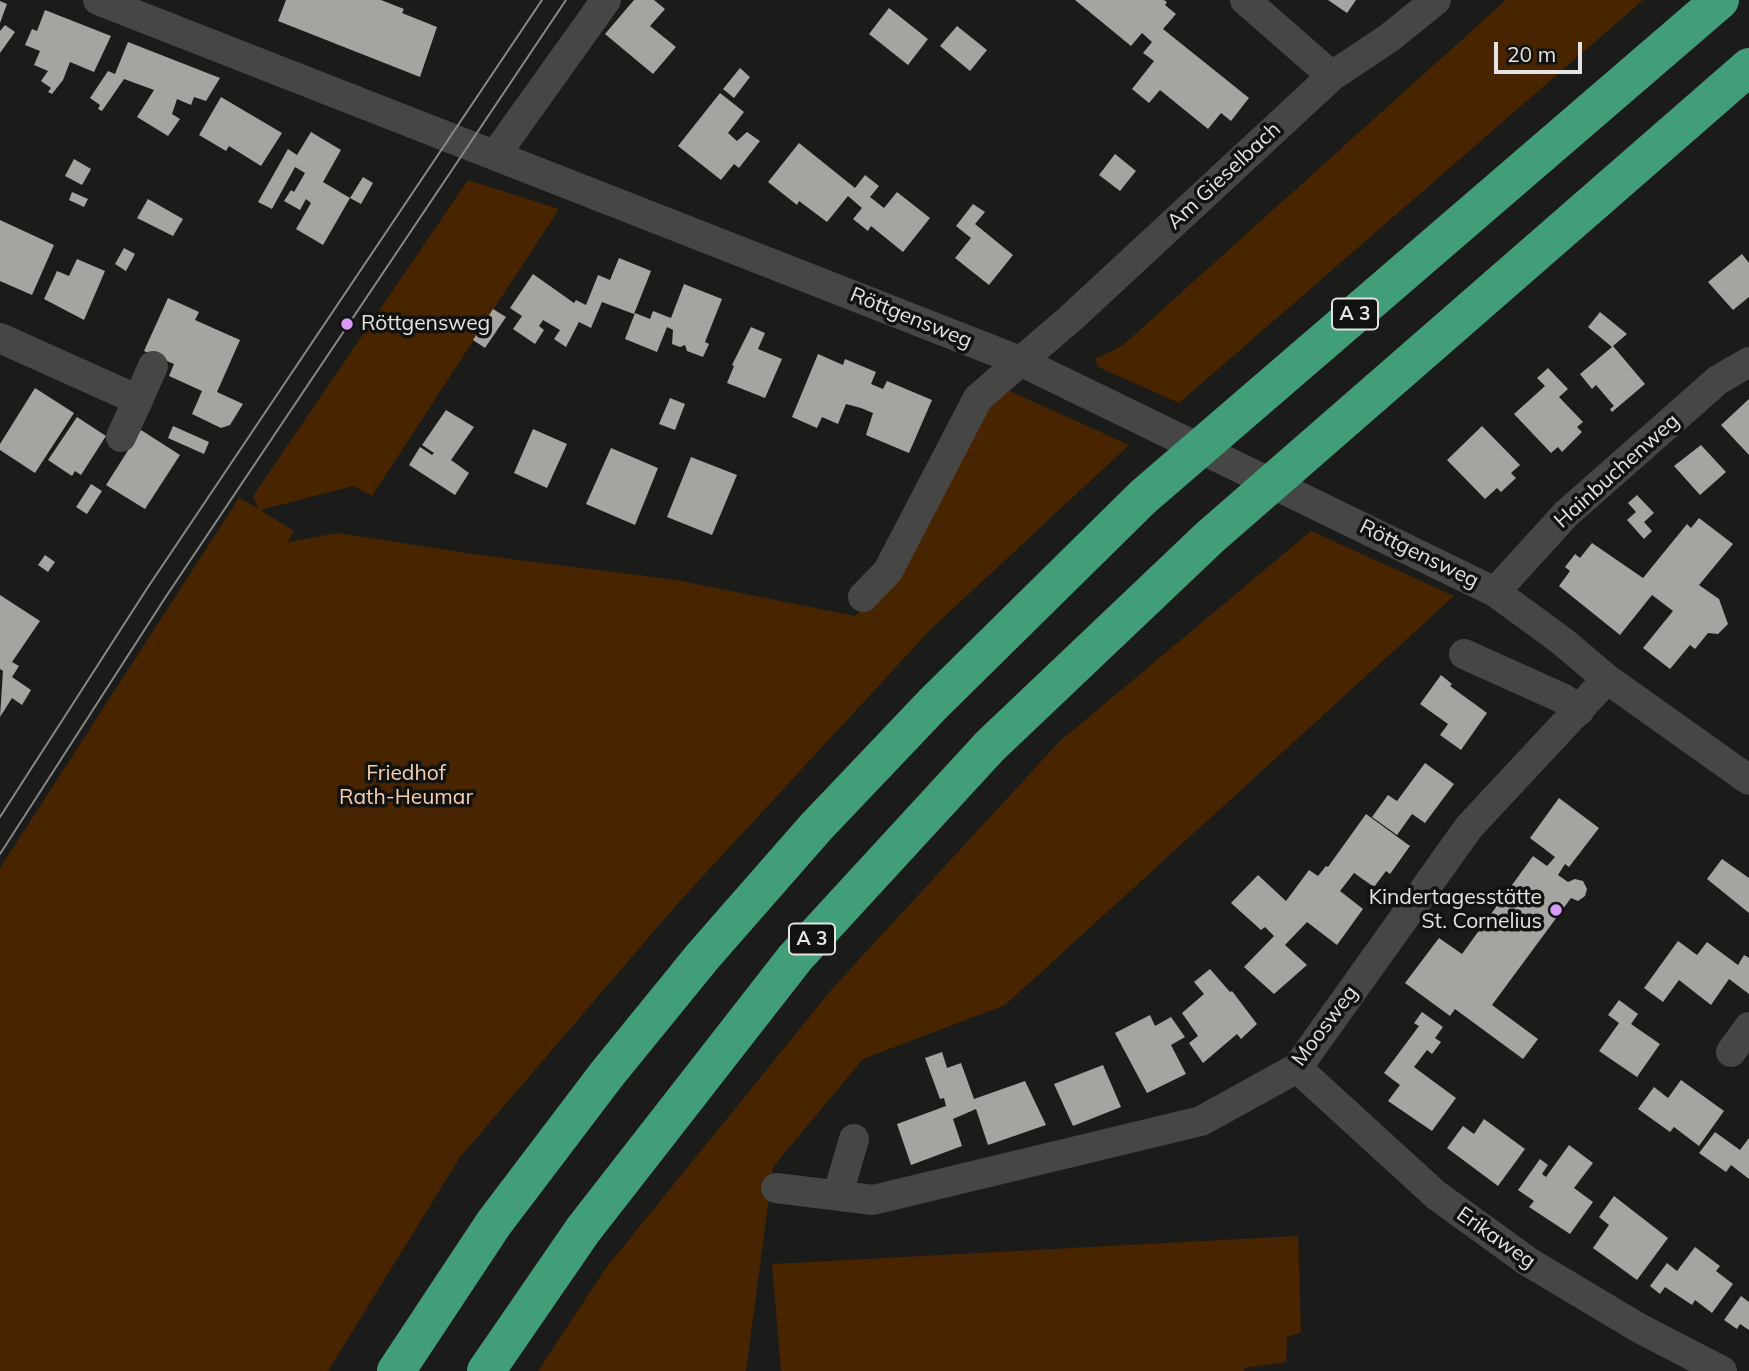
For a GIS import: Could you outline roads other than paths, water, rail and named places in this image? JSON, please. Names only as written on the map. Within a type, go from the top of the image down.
[{"type":"highway","name":"A 3","points":[[396,1371],[494,1223],[607,1074],[704,956],[816,827],[933,704],[1143,496],[1720,0]]},
{"type":"highway","name":"A 3","points":[[486,1371],[583,1230],[795,958],[990,746],[1210,537],[1749,68]]},
{"type":"street","name":"Röttgensweg","points":[[98,0],[1020,361],[1495,592],[1562,641],[1607,679],[1749,780]]},
{"type":"street","points":[[496,154],[606,0]]},
{"type":"street","points":[[1245,0],[1332,76]]},
{"type":"street","name":"Am Gieselbach","points":[[1020,361],[1071,318],[1332,76],[1389,38],[1436,0]]},
{"type":"street","points":[[2,344],[138,400]]},
{"type":"street","points":[[863,597],[888,571],[978,398],[1020,361]]},
{"type":"street","name":"Hainbuchenweg","points":[[1495,592],[1566,514],[1718,380],[1749,362]]},
{"type":"street","points":[[121,437],[153,366]]},
{"type":"street","points":[[1464,654],[1564,699],[1579,711]]},
{"type":"street","name":"Moosweg","points":[[776,1188],[873,1200],[1201,1121],[1297,1068],[1469,827],[1607,679]]},
{"type":"street","points":[[1731,1052],[1749,1027]]},
{"type":"street","name":"Erikaweg","points":[[1297,1068],[1436,1195],[1527,1261],[1639,1328],[1722,1371]]},
{"type":"street","points":[[838,1194],[854,1139]]},
{"type":"tram line","points":[[0,817],[148,587],[542,0]]},
{"type":"tram line","points":[[0,854],[165,598],[566,0]]},
{"type":"place","name":"Röttgensweg","points":[[347,324]]},
{"type":"place","name":"Kindertagesstätte St. Cornelius","points":[[1556,910]]},
{"type":"park label","name":"Friedhof Rath-Heumar","points":[[406,786]]}]
